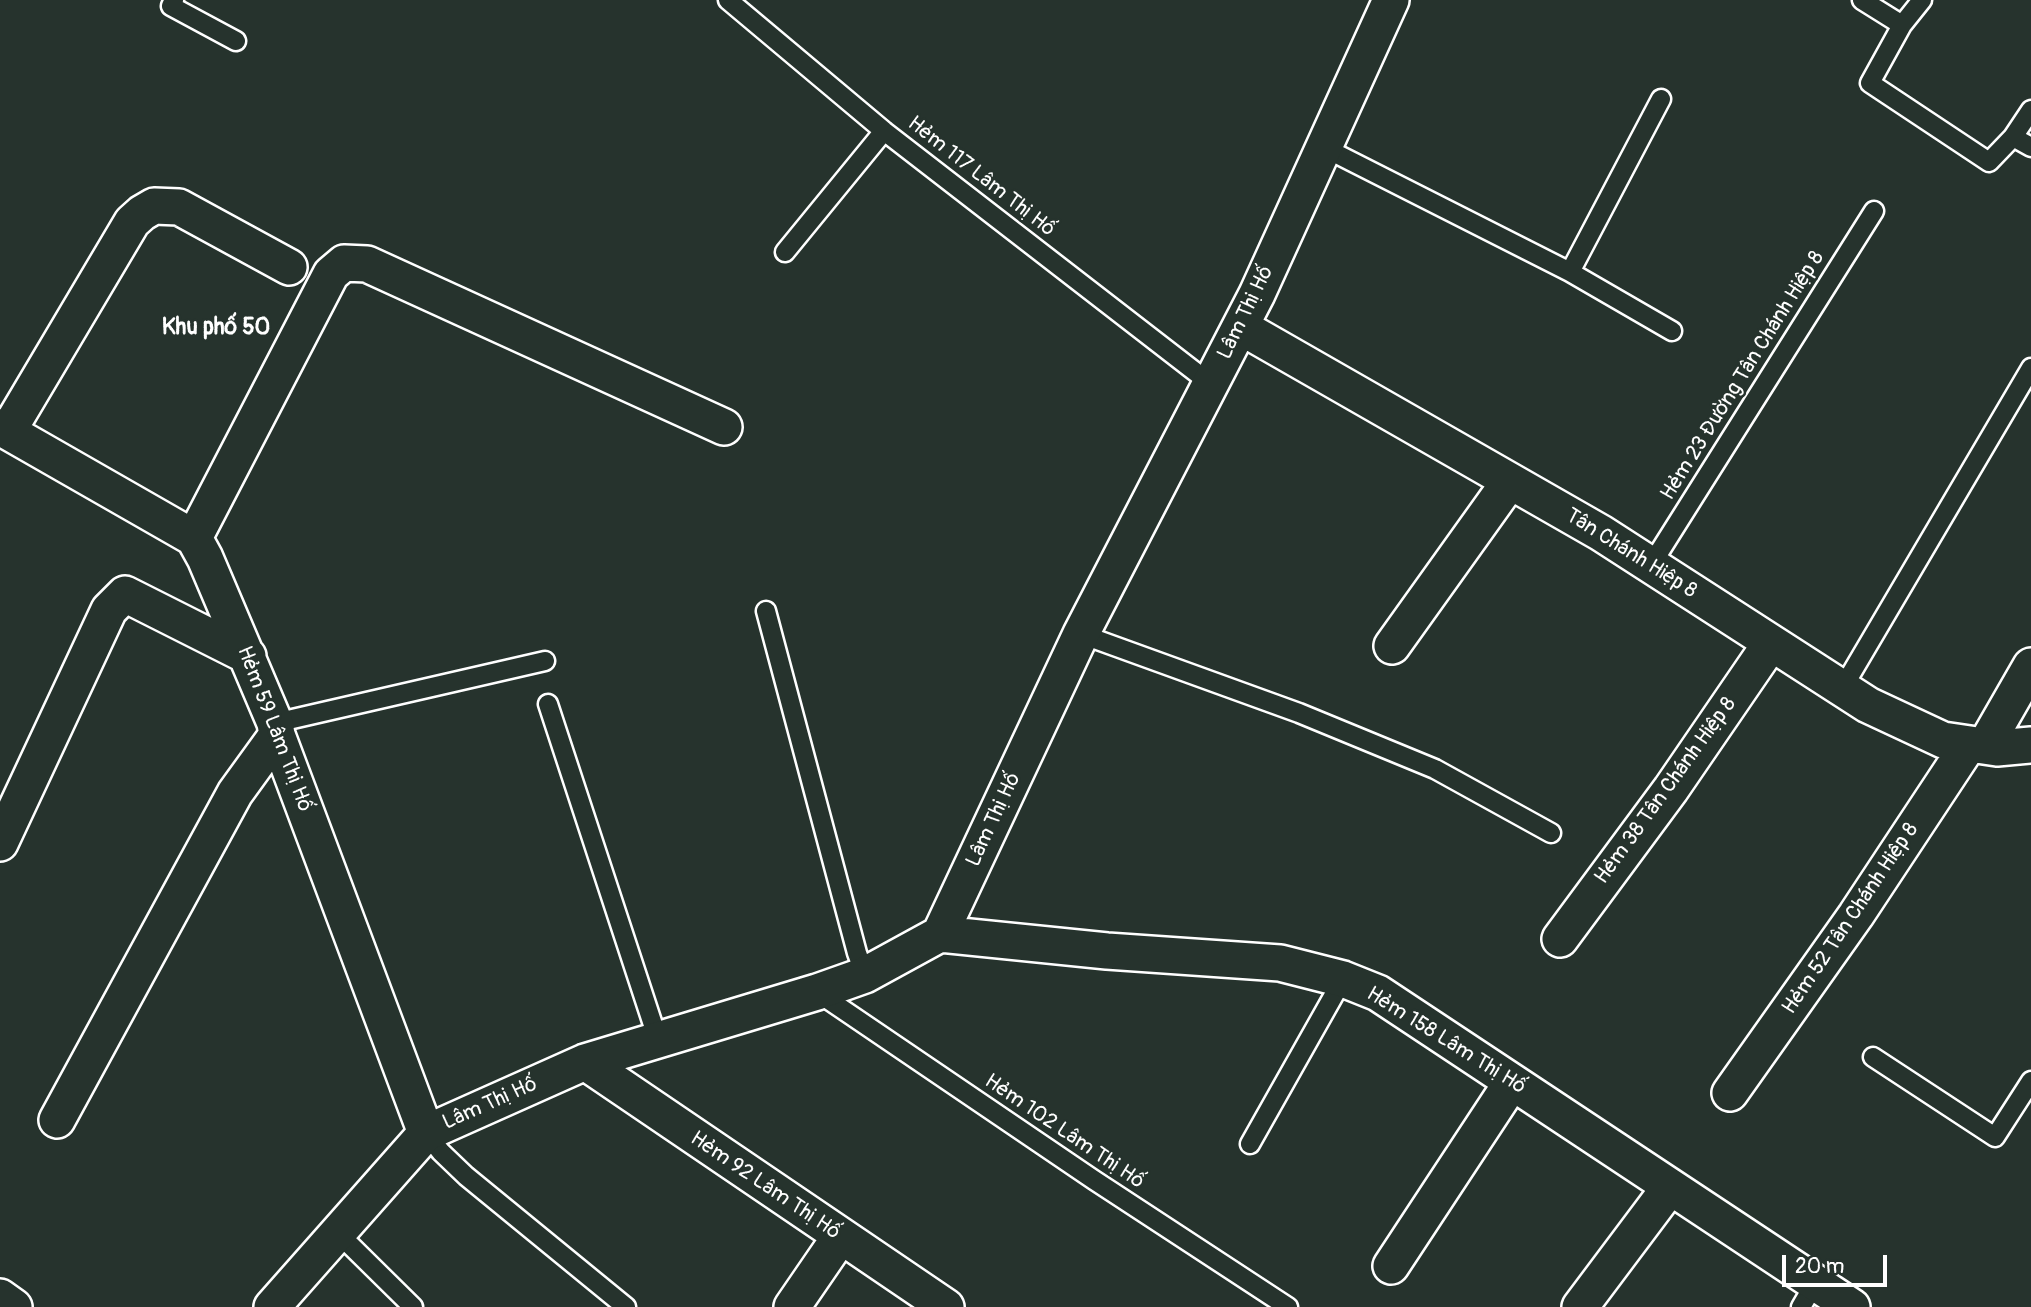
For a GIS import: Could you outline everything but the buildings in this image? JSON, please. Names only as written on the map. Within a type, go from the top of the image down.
[{"type":"street","name":"Lâm Thị Hố","points":[[272,1307],[426,1133],[585,1062],[865,975],[940,934],[1081,634],[1241,327],[1391,0]]},
{"type":"street","points":[[289,267],[179,207],[154,206],[132,222],[4,429],[194,538],[331,274],[344,263],[367,264],[724,427]]},
{"type":"street","name":"Tân Chánh Hiệp 8","points":[[1241,327],[1601,533],[1868,705],[1943,740],[1997,748],[2031,746]]},
{"type":"street","points":[[1392,646],[1510,481]]},
{"type":"street","name":"Hẻm 59 Lâm Thị Hố","points":[[194,538],[248,656],[426,1133]]},
{"type":"street","points":[[0,843],[109,610],[125,594],[248,656]]},
{"type":"street","name":"Hẻm 38 Tân Chánh Hiệp 8","points":[[1560,939],[1671,789],[1771,643]]},
{"type":"street","name":"Hẻm 52 Tân Chánh Hiệp 8","points":[[1730,1093],[2031,666]]},
{"type":"street","points":[[57,1120],[235,793],[276,729]]},
{"type":"street","name":"Hẻm 158 Lâm Thị Hố","points":[[940,934],[1107,951],[1280,963],[1343,979],[1378,993],[1670,1187],[1808,1295],[1852,1307]]},
{"type":"street","name":"Hẻm 92 Lâm Thị Hố","points":[[585,1062],[947,1307]]},
{"type":"street","points":[[1391,1266],[1512,1082]]},
{"type":"street","points":[[1580,1307],[1670,1187]]},
{"type":"street","points":[[792,1307],[840,1237]]},
{"type":"street","points":[[0,1297],[14,1307]]},
{"type":"lane","points":[[174,0],[171,6],[236,41]]},
{"type":"lane","name":"Hẻm 117 Lâm Thị Hố","points":[[728,0],[884,131],[1211,383]]},
{"type":"lane","points":[[1862,0],[1902,25]]},
{"type":"lane","points":[[1922,0],[1902,25],[1870,83],[1989,162],[2013,137],[2031,110]]},
{"type":"lane","points":[[1570,272],[1661,99]]},
{"type":"lane","points":[[785,252],[884,131]]},
{"type":"lane","points":[[2013,137],[2031,147]]},
{"type":"lane","points":[[1323,147],[1570,272],[1672,331]]},
{"type":"lane","name":"Hẻm 23 Đường Tân Chánh Hiệp 8","points":[[1651,565],[1874,211]]},
{"type":"lane","points":[[1842,688],[2031,368]]},
{"type":"lane","points":[[766,611],[865,975]]},
{"type":"lane","points":[[1081,634],[1299,713],[1435,769],[1551,833]]},
{"type":"lane","points":[[276,729],[545,661]]},
{"type":"lane","points":[[548,704],[658,1040]]},
{"type":"lane","points":[[1250,1144],[1343,979]]},
{"type":"lane","name":"Hẻm 102 Lâm Thị Hố","points":[[817,992],[1094,1181],[1288,1307]]},
{"type":"lane","points":[[1873,1057],[1995,1137],[2031,1081]]},
{"type":"lane","points":[[426,1133],[466,1176],[626,1307]]},
{"type":"lane","points":[[337,1232],[414,1307]]},
{"type":"district","name":"Khu phố 50","points":[[216,328]]}]
